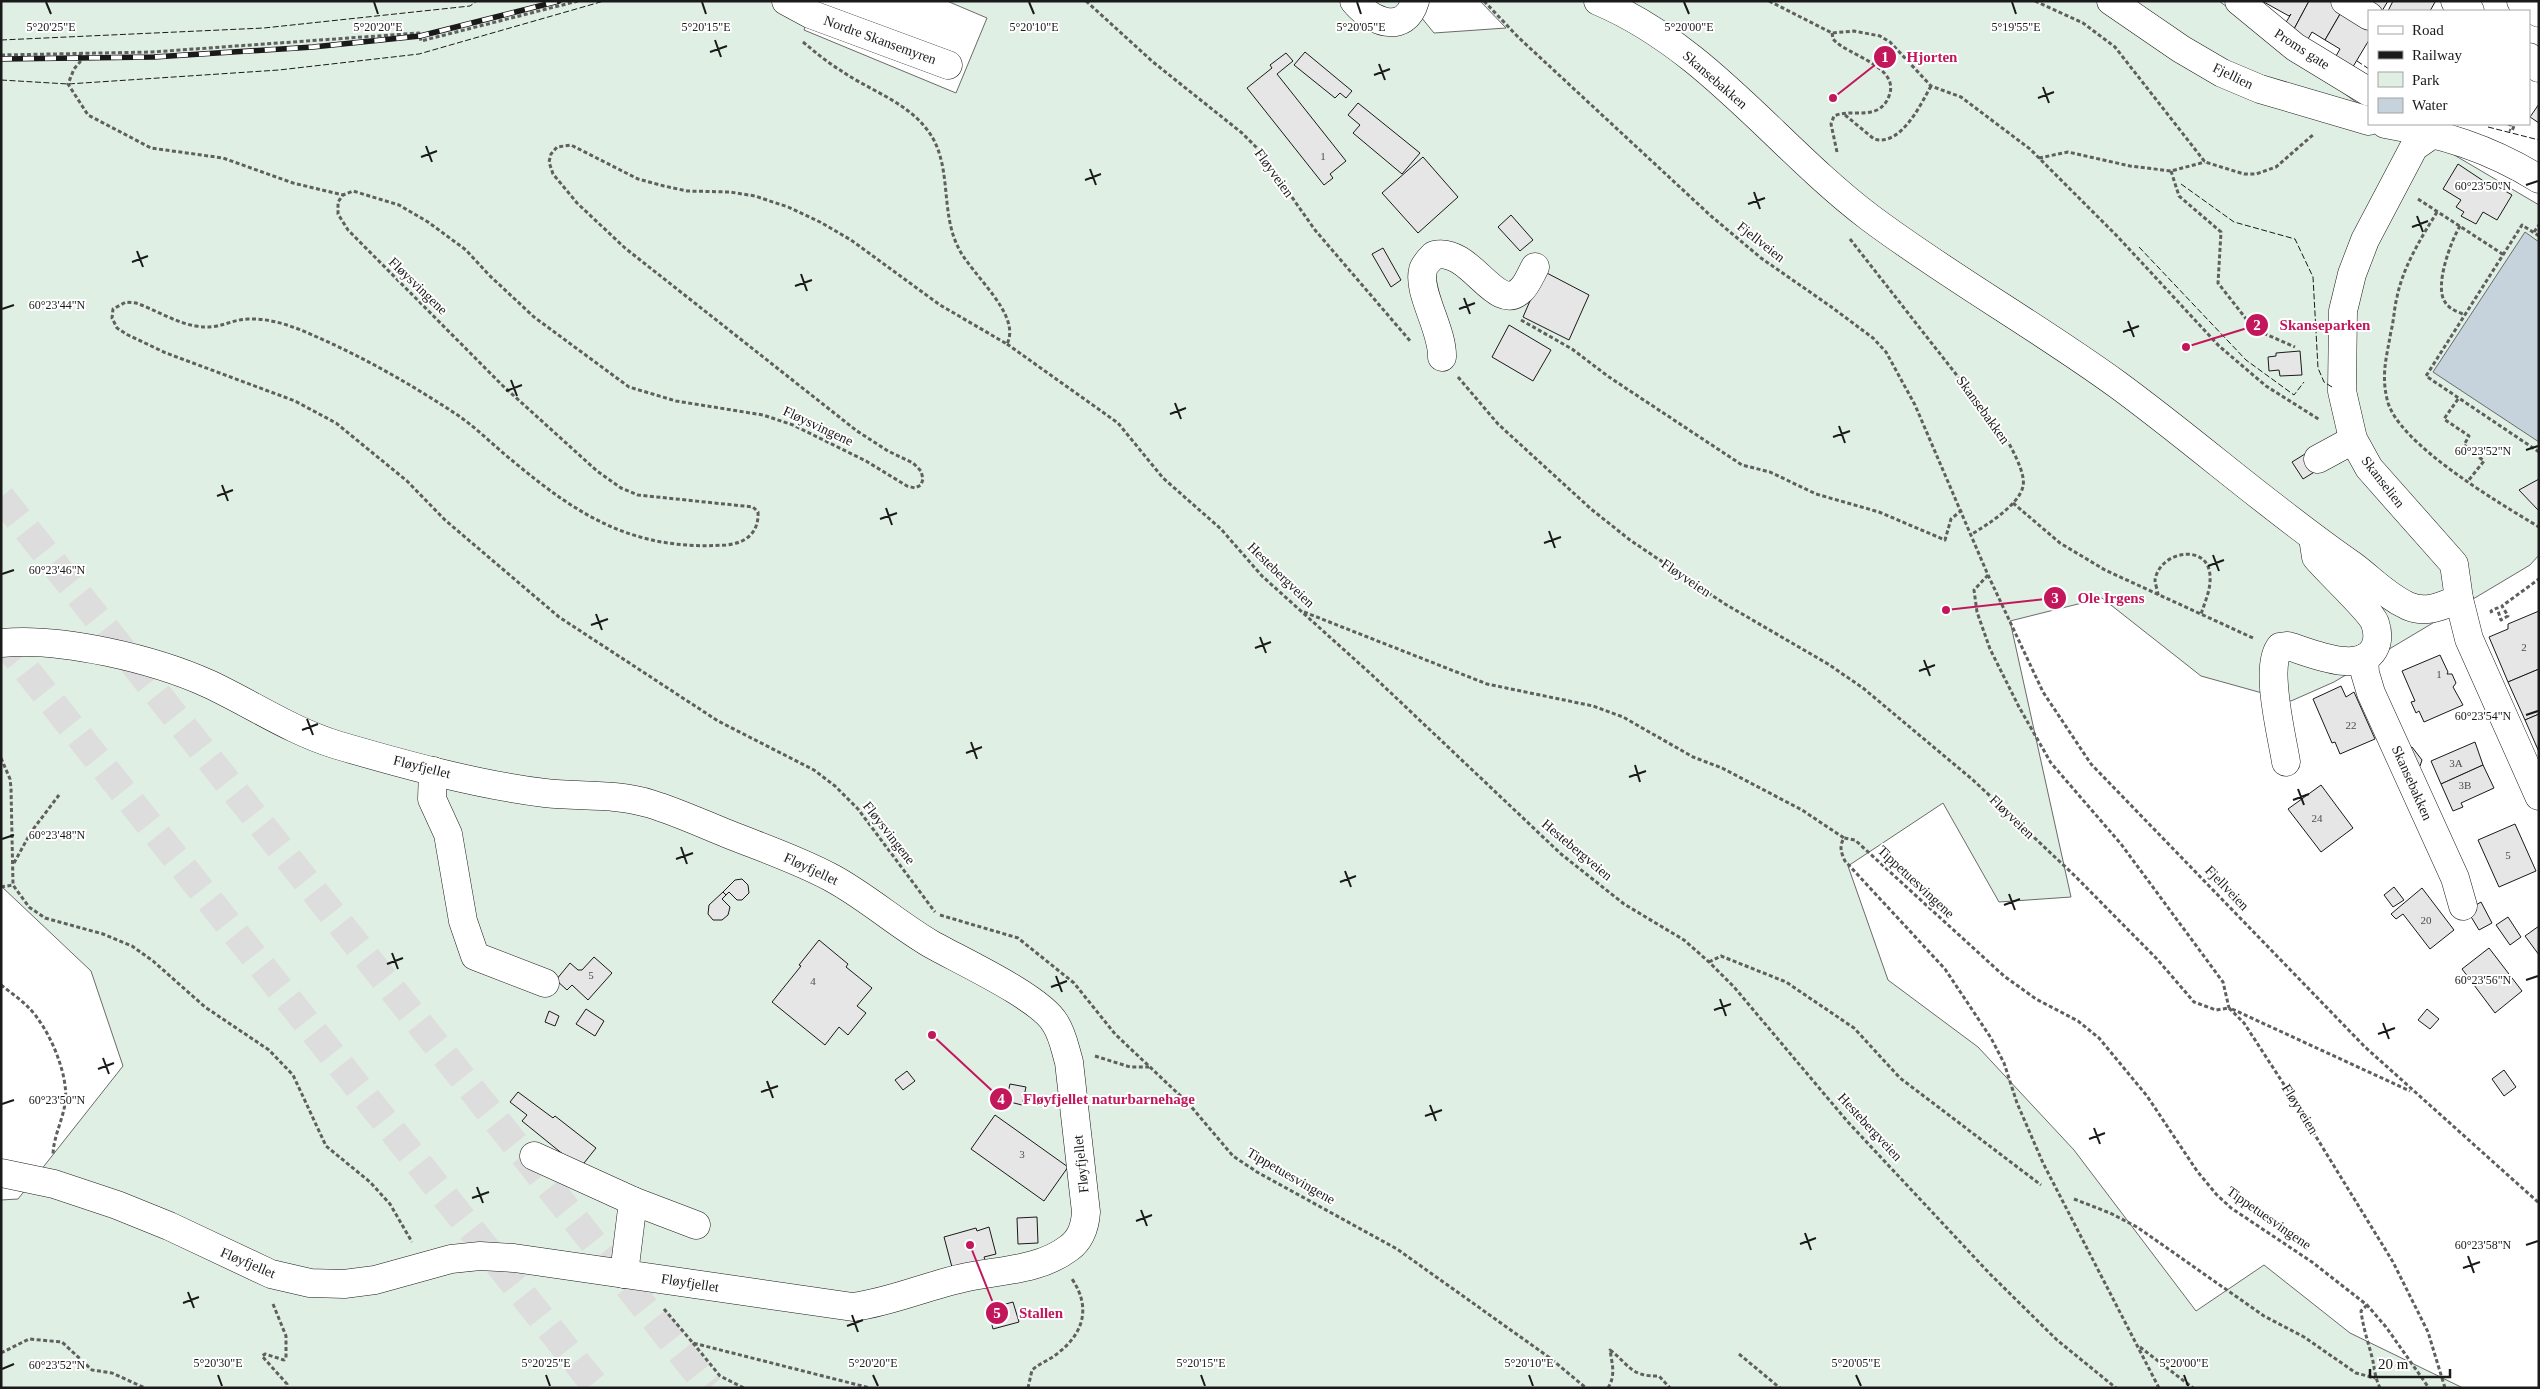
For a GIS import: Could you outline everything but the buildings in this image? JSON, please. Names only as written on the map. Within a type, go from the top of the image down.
[{"type":"street","name":"Nordre Skansemyren","points":[[786,1],[810,14],[948,64]]},
{"type":"street","points":[[1354,1],[1375,20],[1390,23],[1401,20],[1410,13],[1415,1]]},
{"type":"street","name":"Skansebakken","points":[[1598,1],[1657,32],[1716,78],[1820,177],[1870,217],[2119,386],[2314,540],[2354,567],[2381,590],[2411,607],[2434,610],[2459,599]]},
{"type":"street","name":"Fjellien","points":[[2111,1],[2182,49],[2222,73],[2260,90],[2368,121]]},
{"type":"street","name":"Proms gate","points":[[2238,1],[2295,47],[2368,91]]},
{"type":"street","points":[[2345,1],[2368,15]]},
{"type":"street","points":[[2455,1],[2468,10]]},
{"type":"street","points":[[2521,1],[2539,13]]},
{"type":"street","points":[[2530,58],[2539,68]]},
{"type":"street","points":[[2396,125],[2427,128],[2474,146],[2520,167],[2539,179]]},
{"type":"street","name":"Skanselien","points":[[2427,128],[2414,147],[2365,240],[2350,283],[2343,311],[2342,391],[2353,439],[2369,468],[2389,493],[2454,564],[2459,599],[2469,639],[2539,796]]},
{"type":"street","points":[[1442,357],[1440,334],[1423,280],[1423,270],[1434,255],[1452,254],[1462,260],[1491,288],[1507,295],[1513,295],[1523,289],[1535,267]]},
{"type":"street","points":[[2318,459],[2353,439]]},
{"type":"street","points":[[2286,762],[2274,676],[2274,659],[2280,647],[2288,646],[2340,661],[2352,662],[2370,655],[2378,641],[2374,623],[2316,557],[2313,550],[2314,540]]},
{"type":"street","name":"Fløyfjellet","points":[[1,643],[42,642],[77,646],[180,671],[212,685],[304,733],[336,745],[433,770],[545,793],[608,796],[652,804],[812,869],[858,893],[929,942],[1034,1002],[1055,1021],[1063,1040],[1068,1062],[1086,1212],[1085,1225],[1081,1236],[1070,1248],[1033,1266],[962,1278],[879,1303],[853,1307],[514,1258],[480,1256],[451,1259],[376,1280],[344,1284],[310,1282],[271,1274],[250,1266],[169,1226],[117,1206],[54,1184],[1,1173]]},
{"type":"street","name":"Skansebakken","points":[[2364,658],[2365,674],[2371,693],[2457,883],[2463,906]]},
{"type":"street","points":[[433,770],[432,798],[448,834],[463,921],[475,956],[545,983]]},
{"type":"street","points":[[534,1156],[633,1201],[696,1226]]},
{"type":"street","points":[[630,1275],[633,1201]]},
{"type":"path","points":[[1,55],[80,54],[296,43],[419,33],[421,41],[578,1]]},
{"type":"path","name":"Fløyveien","points":[[1086,1],[1153,62],[1242,133],[1258,149],[1315,230],[1424,356],[1435,360],[1442,357],[1498,424],[1591,509],[1630,540],[1716,598],[1828,664],[1863,688],[1973,780],[2074,875],[2157,958],[2194,1002],[2216,1010],[2229,1008],[2244,1023],[2393,1262],[2428,1332],[2445,1388]]},
{"type":"path","name":"Fjellveien","points":[[1484,1],[1525,43],[1711,216],[1761,258],[1830,306],[1886,352],[1915,405],[1962,510],[1988,575],[2043,692],[2091,764],[2365,1047],[2539,1203]]},
{"type":"path","points":[[1769,1],[1832,33],[1854,31],[1880,36],[1890,42],[1909,60],[1931,86],[1951,92],[1973,106],[2039,158],[2118,237],[2167,291],[2235,360],[2298,407],[2353,439]]},
{"type":"path","points":[[2035,1],[2083,23],[2116,47],[2205,162]]},
{"type":"path","points":[[1820,177],[1840,167],[1831,124],[1834,116],[1876,110],[1884,105],[1890,90],[1888,81],[1881,69],[1873,62],[1844,50],[1833,40],[1832,33]]},
{"type":"path","points":[[796,37],[840,70],[911,113],[926,128],[943,163],[949,220],[957,246],[969,268],[1006,312],[1010,327],[1007,344]]},
{"type":"path","points":[[80,54],[80,62],[74,69],[68,84],[88,115],[151,148],[224,158],[294,183],[343,195]]},
{"type":"path","points":[[1845,114],[1874,139],[1880,141],[1892,138],[1917,110],[1931,86]]},
{"type":"path","points":[[2039,158],[2068,152],[2130,166],[2171,171],[2205,162],[2244,174],[2256,174],[2276,167],[2320,129],[2342,113]]},
{"type":"path","points":[[2506,130],[2512,131],[2514,126],[2511,125]]},
{"type":"path","name":"Fløysvingene","points":[[941,922],[858,809],[835,786],[789,756],[718,721],[559,617],[445,520],[407,481],[336,424],[295,401],[166,353],[128,335],[117,328],[112,318],[113,309],[126,302],[136,303],[195,326],[219,328],[246,319],[288,325],[352,353],[456,415],[552,491],[588,516],[614,529],[639,538],[670,544],[710,546],[737,544],[749,539],[758,522],[758,512],[753,507],[638,495],[621,488],[597,471],[502,385],[371,256],[348,230],[338,214],[338,202],[343,195],[353,191],[368,194],[400,206],[428,222],[466,250],[489,275],[534,317],[629,387],[676,401],[764,415],[793,425],[866,461],[907,486],[915,488],[921,485],[924,479],[921,471],[913,463],[888,451],[857,431],[625,248],[563,188],[553,174],[549,162],[551,154],[557,147],[571,145],[638,179],[687,191],[730,192],[755,196],[788,207],[820,222],[851,240],[940,305],[1007,344]]},
{"type":"path","points":[[2171,171],[2179,196],[2221,232],[2218,283],[2254,329],[2295,347]]},
{"type":"path","points":[[2411,195],[2504,255]]},
{"type":"path","points":[[2438,212],[2417,244],[2397,296],[2384,362],[2387,400],[2397,422],[2411,438],[2468,481],[2539,527]]},
{"type":"path","points":[[2539,236],[2522,225],[2426,376],[2539,452]]},
{"type":"path","points":[[2534,232],[2539,225]]},
{"type":"path","points":[[2460,226],[2449,246],[2442,293],[2444,301],[2450,307],[2465,315]]},
{"type":"path","name":"Skansebakken","points":[[1847,236],[2006,438],[2016,457],[2024,481],[2023,487],[2013,503]]},
{"type":"path","points":[[1507,295],[1510,310],[1517,318],[1572,349],[1609,377],[1742,465],[1770,472],[1816,494],[1879,512],[1945,540],[1951,518],[1962,510]]},
{"type":"path","name":"Hestebergveien","points":[[1007,344],[1118,423],[1163,478],[1221,529],[1262,576],[1561,854],[1624,904],[1684,940],[1709,962],[1734,987],[1847,1121],[1990,1274],[2057,1340],[2116,1388]]},
{"type":"path","points":[[2458,399],[2444,419],[2468,436],[2464,445],[2484,461],[2468,481]]},
{"type":"path","points":[[1972,534],[1988,524],[2013,503],[2060,544],[2105,570],[2240,634],[2280,647]]},
{"type":"path","points":[[2159,596],[2155,580],[2164,562],[2181,553],[2197,555],[2206,564],[2210,575],[2208,596],[2201,614]]},
{"type":"path","points":[[1988,575],[1974,590],[1978,612],[1990,649],[2018,708],[2051,763],[2121,844],[2223,982],[2229,1008],[2413,1092]]},
{"type":"path","points":[[2493,617],[2491,611],[2497,608],[2501,620],[2508,616],[2502,606],[2539,579]]},
{"type":"path","name":"Tippetuesvingene","points":[[1301,611],[1487,684],[1593,706],[1624,717],[1693,757],[1722,768],[1802,810],[1844,838],[1855,840],[2004,976],[2036,999],[2078,1021],[2099,1038],[2147,1096],[2197,1171],[2216,1194],[2231,1208],[2312,1262],[2367,1305],[2386,1327],[2429,1388]]},
{"type":"path","points":[[1,758],[10,779],[11,788],[10,823],[14,864],[13,885],[29,907],[45,918],[103,934],[132,946],[153,961],[205,1007],[270,1050],[293,1075],[326,1146],[370,1182],[390,1204],[426,1265]]},
{"type":"path","points":[[14,864],[31,832],[59,795]]},
{"type":"path","points":[[1844,838],[1840,844],[1841,853],[1845,861],[1945,969],[1991,1038],[2004,1063],[2017,1103],[2043,1163],[2140,1347],[2159,1388]]},
{"type":"path","points":[[1,887],[13,885]]},
{"type":"path","name":"Tippetuesvingene","points":[[936,914],[1018,938],[1074,983],[1115,1034],[1188,1103],[1233,1156],[1257,1172],[1397,1249],[1550,1358],[1586,1388]]},
{"type":"path","points":[[1709,962],[1721,956],[1755,968],[1794,987],[1854,1028],[1900,1078],[2041,1185]]},
{"type":"path","points":[[1,985],[29,1007],[51,1043],[62,1066],[66,1084],[65,1104],[53,1151],[54,1184]]},
{"type":"path","points":[[1068,1062],[1080,1055],[1091,1054],[1130,1068],[1150,1066]]},
{"type":"path","points":[[2074,1199],[2110,1213],[2137,1227],[2264,1316],[2304,1337],[2356,1373],[2375,1378]]},
{"type":"path","points":[[1028,1388],[1032,1370],[1057,1354],[1072,1341],[1084,1307],[1079,1289],[1055,1256]]},
{"type":"path","points":[[250,1266],[255,1285],[274,1304],[286,1336],[286,1358],[284,1360],[265,1354],[262,1356],[287,1384],[286,1388]]},
{"type":"path","points":[[630,1275],[693,1343],[720,1376],[744,1388]]},
{"type":"path","points":[[2367,1305],[2361,1311],[2362,1323],[2373,1359],[2375,1378],[2380,1388]]},
{"type":"path","points":[[1,1353],[29,1339],[62,1342],[92,1370],[112,1373],[145,1388]]},
{"type":"path","points":[[693,1343],[870,1388]]},
{"type":"path","points":[[2140,1347],[2193,1388]]},
{"type":"path","points":[[1608,1388],[1612,1379],[1613,1360],[1610,1350],[1626,1368],[1650,1376],[1659,1376],[1670,1388]]},
{"type":"path","points":[[1739,1354],[1780,1388]]},
{"type":"green space","points":[[1,1],[816,1],[804,30],[956,93],[987,18],[947,1],[1408,1],[1434,33],[1506,28],[1480,1],[2219,1],[2368,110],[2368,125],[2400,125],[2417,133],[2539,205],[2539,555],[2530,565],[2334,682],[2291,701],[2201,676],[2102,598],[2010,621],[2071,897],[1999,902],[1943,803],[1848,866],[1888,980],[1978,1047],[2074,1150],[2196,1311],[2264,1265],[2350,1333],[2463,1388],[1,1388],[1,1200],[18,1199],[123,1066],[91,971],[1,886]]},
{"type":"water","points":[[2525,232],[2539,242],[2539,442],[2433,372]]},
{"type":"tunnel","points":[[1,497],[709,1388]]},
{"type":"tunnel","points":[[1,638],[597,1388]]},
{"type":"railway","points":[[1,59],[154,57],[313,47],[420,36],[559,1]]},
{"type":"fence","points":[[1,40],[264,28],[470,6],[477,1]]},
{"type":"fence","points":[[1,80],[68,84],[279,70],[419,54],[604,1]]},
{"type":"fence","points":[[2357,61],[2368,68]]},
{"type":"fence","points":[[2488,127],[2539,140]]},
{"type":"fence","points":[[2181,184],[2234,222],[2295,239],[2313,277],[2318,368],[2324,382],[2332,387]]},
{"type":"fence","points":[[2139,247],[2246,360],[2294,395],[2304,382]]},
{"type":"place","name":"Hjorten","points":[[1833,98]]},
{"type":"place","name":"Skanseparken","points":[[2186,347]]},
{"type":"place","name":"Ole Irgens","points":[[1946,610]]},
{"type":"place","name":"Fløyfjellet naturbarnehage","points":[[932,1035]]},
{"type":"place","name":"Stallen","points":[[970,1245]]}]
